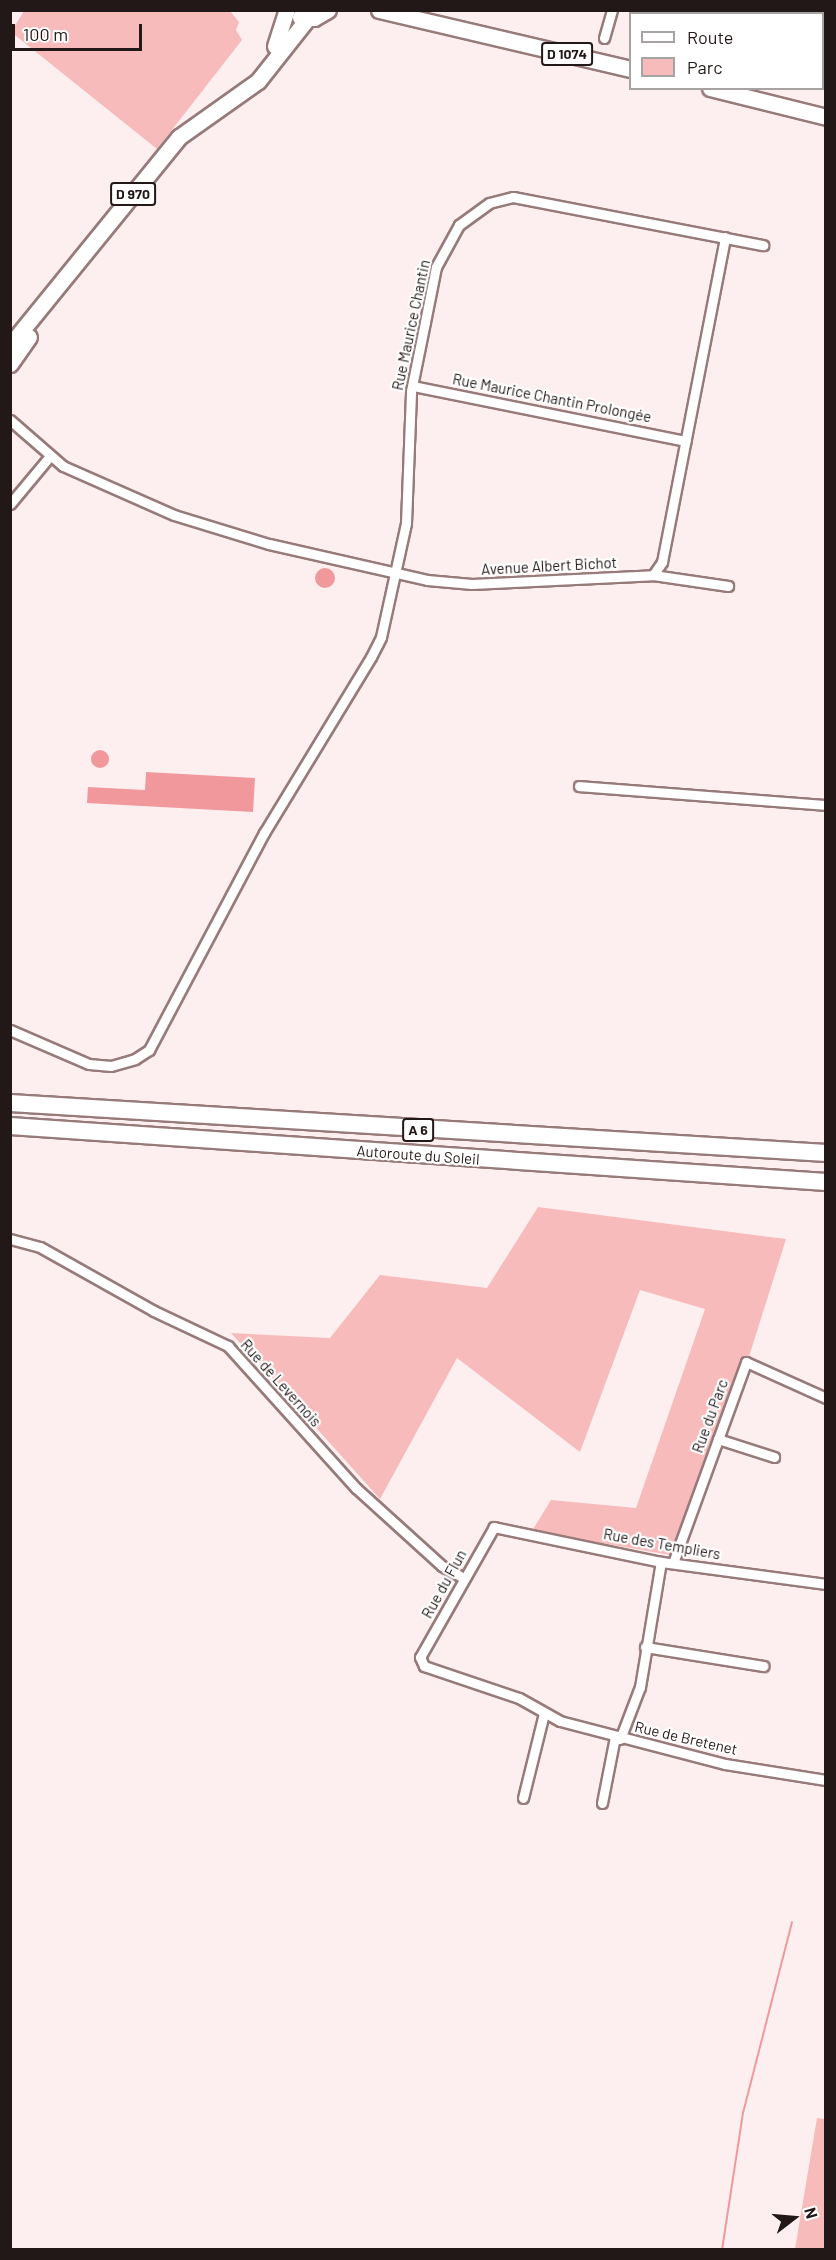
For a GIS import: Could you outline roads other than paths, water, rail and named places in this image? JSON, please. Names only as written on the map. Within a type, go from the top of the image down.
[{"type":"highway","name":"Autoroute du Soleil","points":[[10,1103],[825,1153]]},
{"type":"highway","name":"Autoroute du Soleil","points":[[10,1126],[825,1182]]},
{"type":"main road","points":[[288,10],[307,19],[328,10]]},
{"type":"main road","name":"D 970","points":[[230,98],[275,46],[288,10]]},
{"type":"main road","name":"D 1074","points":[[379,10],[447,24],[629,69]]},
{"type":"main road","name":"D 1074","points":[[412,10],[447,24]]},
{"type":"main road","name":"D 970","points":[[10,345],[48,303],[179,137],[230,98],[258,81],[307,19]]},
{"type":"main road","points":[[718,90],[825,117]]},
{"type":"main road","name":"D 970","points":[[10,364],[48,303]]},
{"type":"street","points":[[604,38],[612,10]]},
{"type":"street","name":"Rue Maurice Chantin","points":[[10,1030],[89,1064],[111,1066],[135,1059],[149,1050],[264,833],[371,657],[381,637],[406,523],[412,386],[436,267],[459,225],[489,204],[513,197],[545,201],[763,245]]},
{"type":"street","points":[[653,575],[662,562],[725,237]]},
{"type":"street","name":"Rue Maurice Chantin Prolongée","points":[[412,386],[686,441]]},
{"type":"street","name":"Avenue Albert Bichot","points":[[10,420],[15,428],[50,456],[196,523],[396,573],[427,580],[506,585],[653,575],[728,586]]},
{"type":"street","points":[[10,504],[50,456]]},
{"type":"street","points":[[579,786],[825,805]]},
{"type":"street","name":"Rue de Levernois","points":[[10,1239],[40,1247],[154,1311],[228,1346],[356,1488],[442,1566],[465,1578]]},
{"type":"street","name":"Rue du Parc","points":[[673,1563],[746,1362],[825,1398]]},
{"type":"street","points":[[718,1439],[774,1457]]},
{"type":"street","name":"Rue du Flun","points":[[420,1657],[494,1527]]},
{"type":"street","name":"Rue des Templiers","points":[[494,1527],[661,1562],[825,1584]]},
{"type":"street","points":[[602,1803],[618,1738],[640,1687],[661,1562]]},
{"type":"street","points":[[645,1647],[763,1666]]},
{"type":"street","name":"Rue de Bretenet","points":[[420,1657],[424,1666],[519,1698],[544,1713],[618,1738],[725,1764],[825,1780]]},
{"type":"street","points":[[523,1798],[544,1713]]},
{"type":"waterway","points":[[722,2250],[743,2113],[792,1922]]}]
